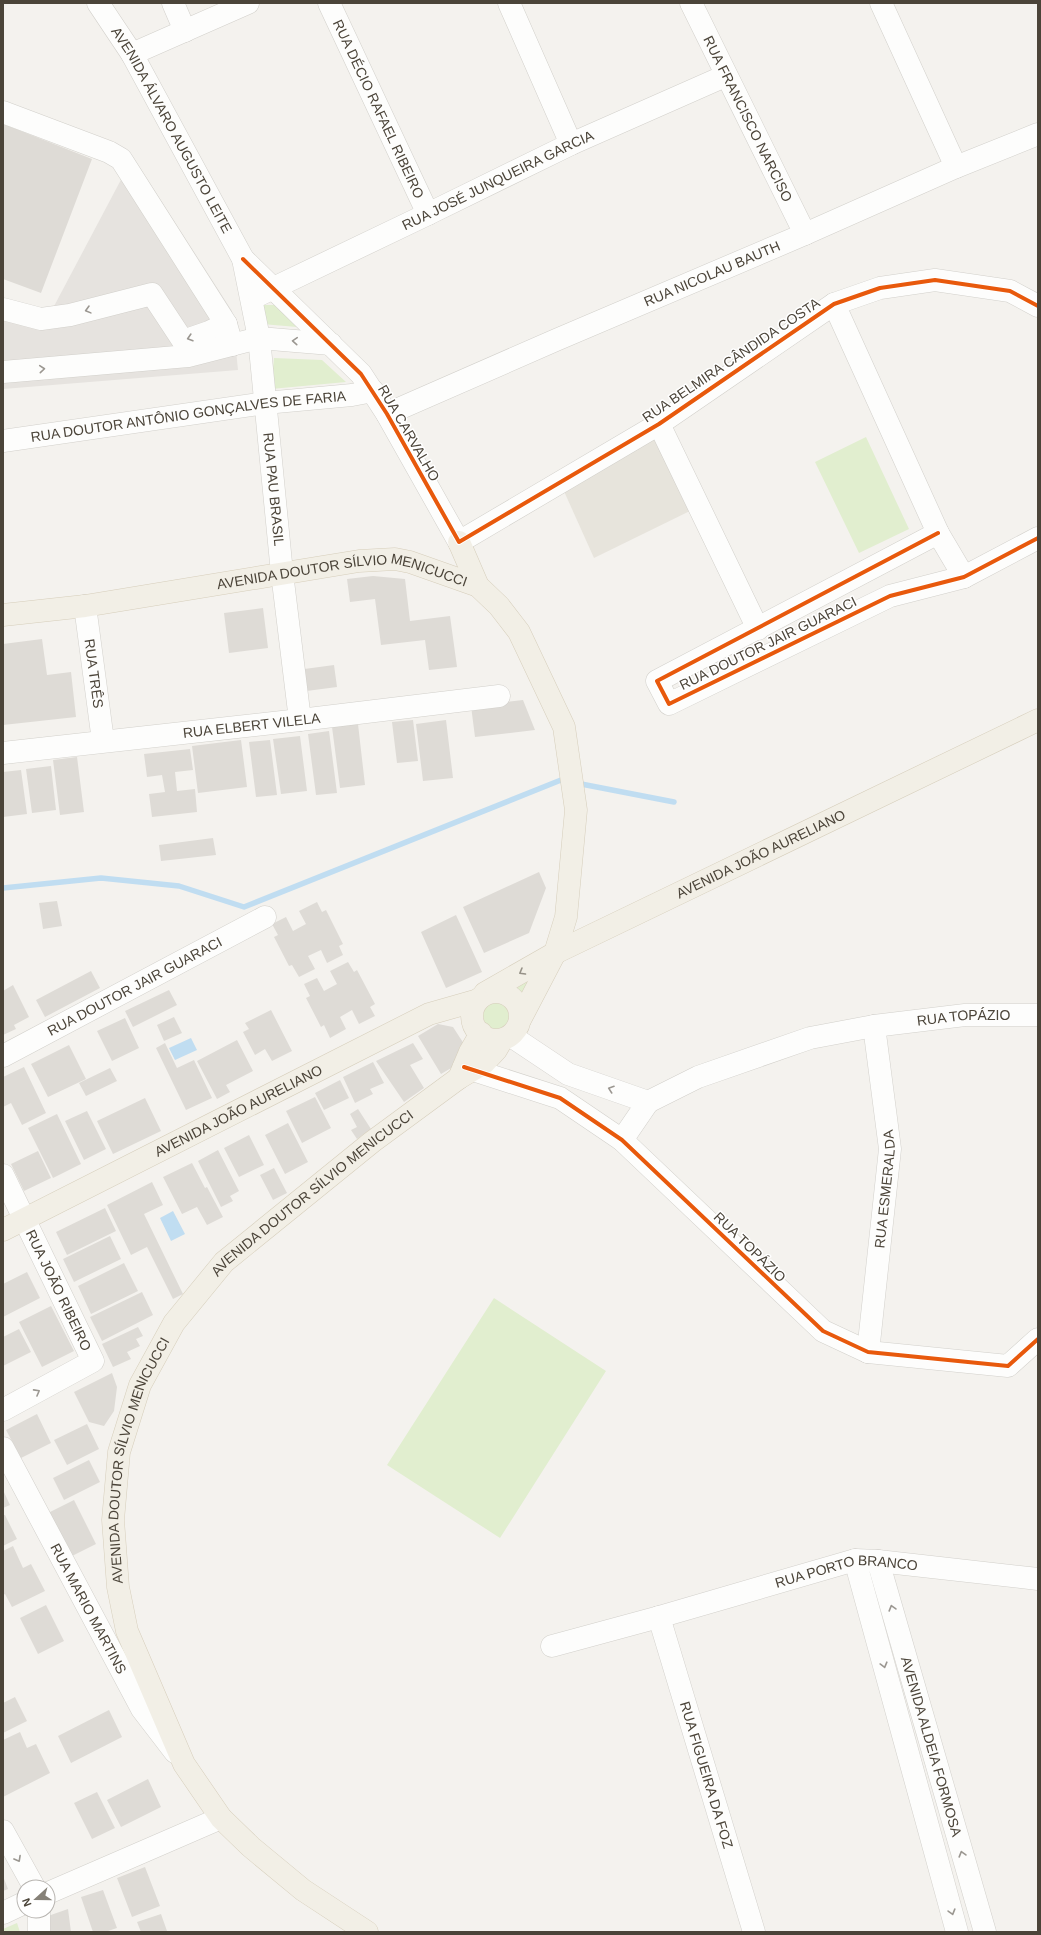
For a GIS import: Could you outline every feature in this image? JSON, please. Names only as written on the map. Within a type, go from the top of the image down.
[{"type":"main road","name":"RUA CARVALHO","points":[[459,542],[478,586]]},
{"type":"main road","name":"AVENIDA DOUTOR SÍLVIO MENICUCCI","points":[[3,616],[85,606],[359,561],[395,559],[410,562],[478,586],[498,606],[519,632],[564,727],[576,810],[566,916],[555,952],[511,1031],[491,1057],[465,1072],[372,1142],[224,1262],[174,1323],[140,1385],[119,1452],[113,1520],[118,1587],[128,1631],[184,1764],[221,1818],[251,1847],[303,1890],[367,1932]]},
{"type":"main road","name":"AVENIDA JOÃO AURELIANO","points":[[3,1230],[429,1014],[482,997],[555,952],[1038,720]]},
{"type":"main road","points":[[429,1014],[477,1028],[492,1040],[511,1031],[519,1008],[513,999],[505,993],[495,992],[482,997],[473,1008],[477,1028]]},
{"type":"main road","name":"AVENIDA DOUTOR SÍLVIO MENICUCCI","points":[[465,1072],[477,1028]]},
{"type":"street","name":"AVENIDA ÁLVARO AUGUSTO LEITE","points":[[98,3],[132,54],[243,259]]},
{"type":"street","points":[[173,3],[185,31]]},
{"type":"street","points":[[132,54],[248,3]]},
{"type":"street","name":"RUA DÉCIO RAFAEL RIBEIRO","points":[[329,3],[428,214]]},
{"type":"street","points":[[510,3],[571,144]]},
{"type":"street","name":"RUA FRANCISCO NARCISO","points":[[691,3],[805,234]]},
{"type":"street","points":[[881,3],[956,167]]},
{"type":"street","name":"RUA JOSÉ JUNQUEIRA GARCIA","points":[[252,298],[571,144],[726,76]]},
{"type":"street","points":[[3,112],[109,152],[121,159],[226,324],[232,345]]},
{"type":"street","name":"RUA NICOLAU BAUTH","points":[[387,414],[805,234],[956,167],[1038,134]]},
{"type":"street","name":"RUA CARVALHO","points":[[243,259],[361,374],[387,414],[459,542]]},
{"type":"street","name":"RUA PAU BRASIL","points":[[243,259],[259,338],[282,573],[300,720]]},
{"type":"street","name":"RUA BELMIRA CÂNDIDA COSTA","points":[[459,542],[659,424],[834,304],[880,288],[935,280],[1010,292],[1038,306]]},
{"type":"street","points":[[3,309],[41,319],[70,315],[152,294],[182,341],[209,332],[226,324]]},
{"type":"street","points":[[834,304],[938,533],[964,577]]},
{"type":"street","points":[[3,372],[188,356],[259,338],[331,344]]},
{"type":"street","name":"RUA DOUTOR ANTÔNIO GONÇALVES DE FARIA","points":[[3,441],[265,403],[352,395],[373,391]]},
{"type":"street","points":[[659,424],[758,629]]},
{"type":"street","name":"RUA DOUTOR JAIR GUARACI","points":[[938,533],[657,681],[669,704],[890,596],[964,577],[1038,538]]},
{"type":"street","name":"RUA TRÊS","points":[[85,606],[103,741]]},
{"type":"street","name":"RUA ELBERT VILELA","points":[[3,753],[499,696]]},
{"type":"street","name":"RUA DOUTOR JAIR GUARACI","points":[[3,1056],[265,917]]},
{"type":"street","name":"RUA TOPÁZIO","points":[[648,1102],[698,1077],[810,1038],[874,1026],[965,1016],[1038,1015]]},
{"type":"street","name":"RUA ESMERALDA","points":[[868,1352],[890,1149],[874,1026]]},
{"type":"street","points":[[511,1031],[568,1074],[648,1102],[622,1140]]},
{"type":"street","name":"RUA TOPÁZIO","points":[[465,1072],[560,1098],[622,1140],[823,1332],[868,1352],[1008,1366],[1038,1339]]},
{"type":"street","points":[[560,1098],[568,1074]]},
{"type":"street","name":"RUA JOÃO RIBEIRO","points":[[3,1175],[93,1361],[3,1410]]},
{"type":"street","name":"RUA MARIO MARTINS","points":[[3,1448],[142,1709],[184,1764]]},
{"type":"street","name":"RUA PORTO BRANCO","points":[[552,1646],[659,1617],[855,1560],[878,1561],[1038,1579]]},
{"type":"street","name":"AVENIDA ALDEIA FORMOSA","points":[[855,1560],[957,1932]]},
{"type":"street","name":"AVENIDA ALDEIA FORMOSA","points":[[878,1561],[985,1932]]},
{"type":"street","name":"RUA FIGUEIRA DA FOZ","points":[[659,1617],[754,1932]]},
{"type":"street","points":[[878,1642],[900,1636]]},
{"type":"street","points":[[898,1714],[921,1707]]},
{"type":"street","points":[[923,1808],[947,1801]]},
{"type":"street","points":[[56,1890],[221,1818]]},
{"type":"street","points":[[3,1831],[30,1879]]},
{"type":"street","points":[[944,1885],[969,1879]]},
{"type":"street","points":[[3,1912],[16,1906]]},
{"type":"street","points":[[39,1919],[39,1932]]},
{"type":"shaded area","points":[[133,157],[232,311],[238,370],[3,389],[3,309],[52,310]]},
{"type":"shaded area","points":[[657,431],[694,509],[594,558],[563,489]]},
{"type":"green space","points":[[261,305],[278,305],[297,327],[262,324]]},
{"type":"green space","points":[[274,358],[322,360],[346,382],[271,389]]},
{"type":"green space","points":[[866,437],[909,529],[859,553],[815,462]]},
{"type":"green space","points":[[538,973],[522,999],[510,987]]},
{"type":"green space","points":[[498,1000],[504,1001],[512,1009],[512,1021],[504,1029],[498,1030],[492,1029],[484,1021],[483,1015],[484,1009],[492,1001]]},
{"type":"green space","points":[[494,1298],[606,1371],[500,1538],[387,1465]]},
{"type":"green space","points":[[17,1923],[20,1932],[3,1932],[3,1929]]},
{"type":"water","points":[[191,1038],[197,1050],[175,1060],[169,1048]]},
{"type":"water","points":[[173,1211],[185,1234],[171,1241],[160,1218]]},
{"type":"building","points":[[3,124],[92,159],[41,293],[3,279]]},
{"type":"building","points":[[373,576],[405,579],[410,621],[450,616],[457,667],[429,670],[425,640],[381,645],[375,599],[350,602],[347,579]]},
{"type":"building","points":[[263,608],[268,648],[229,653],[224,613]]},
{"type":"building","points":[[42,639],[47,675],[71,672],[76,717],[3,725],[3,644]]},
{"type":"building","points":[[334,665],[337,687],[299,692],[297,670]]},
{"type":"building","points":[[523,700],[535,730],[475,737],[471,706]]},
{"type":"building","points":[[413,720],[418,761],[397,763],[392,722]]},
{"type":"building","points":[[446,720],[453,778],[423,781],[416,724]]},
{"type":"building","points":[[358,724],[365,785],[340,788],[332,727]]},
{"type":"building","points":[[329,731],[337,793],[316,795],[308,734]]},
{"type":"building","points":[[300,736],[307,791],[281,794],[273,739]]},
{"type":"building","points":[[241,740],[247,787],[198,793],[192,746]]},
{"type":"building","points":[[270,740],[277,795],[256,797],[249,742]]},
{"type":"building","points":[[190,749],[193,770],[175,772],[177,791],[195,789],[197,812],[152,817],[149,794],[165,792],[162,775],[147,777],[144,754]]},
{"type":"building","points":[[77,757],[84,812],[60,815],[53,760]]},
{"type":"building","points":[[51,766],[56,810],[32,813],[26,769]]},
{"type":"building","points":[[21,770],[27,814],[3,817],[3,772]]},
{"type":"building","points":[[213,838],[216,855],[161,861],[159,845]]},
{"type":"building","points":[[539,872],[546,888],[529,933],[484,953],[463,907]]},
{"type":"building","points":[[57,901],[62,926],[43,929],[39,903]]},
{"type":"building","points":[[317,902],[322,912],[326,910],[343,944],[339,946],[343,955],[327,963],[321,950],[308,956],[315,969],[299,977],[292,965],[289,966],[274,937],[278,935],[272,924],[286,917],[293,931],[306,924],[299,911]]},
{"type":"building","points":[[456,915],[482,972],[446,988],[421,932]]},
{"type":"building","points":[[348,962],[354,972],[357,970],[375,1004],[370,1007],[375,1016],[359,1024],[352,1010],[340,1017],[346,1029],[330,1038],[324,1025],[321,1027],[306,998],[310,996],[304,984],[317,978],[324,991],[337,984],[330,971]]},
{"type":"building","points":[[91,971],[100,988],[45,1017],[36,1000]]},
{"type":"building","points":[[13,985],[29,1017],[14,1025],[16,1029],[3,1035],[3,991]]},
{"type":"building","points":[[169,990],[177,1005],[133,1027],[125,1011]]},
{"type":"building","points":[[271,1010],[292,1051],[272,1061],[265,1049],[255,1055],[243,1032],[249,1029],[245,1023]]},
{"type":"building","points":[[174,1017],[182,1033],[164,1041],[157,1025]]},
{"type":"building","points":[[125,1018],[139,1048],[112,1061],[97,1031]]},
{"type":"building","points":[[438,1024],[453,1027],[466,1047],[463,1061],[441,1074],[418,1036]]},
{"type":"building","points":[[237,1040],[253,1071],[226,1085],[230,1092],[217,1099],[197,1061]]},
{"type":"building","points":[[165,1043],[177,1068],[194,1060],[212,1098],[186,1110],[156,1048]]},
{"type":"building","points":[[413,1043],[423,1059],[410,1065],[424,1088],[404,1102],[376,1061]]},
{"type":"building","points":[[69,1045],[86,1079],[48,1097],[31,1064]]},
{"type":"building","points":[[373,1062],[384,1083],[370,1089],[373,1094],[355,1103],[343,1077]]},
{"type":"building","points":[[24,1067],[46,1113],[22,1125],[11,1103],[3,1107],[3,1077]]},
{"type":"building","points":[[110,1068],[117,1081],[86,1096],[79,1083]]},
{"type":"building","points":[[340,1080],[349,1098],[324,1110],[315,1093]]},
{"type":"building","points":[[315,1097],[331,1128],[302,1143],[286,1111]]},
{"type":"building","points":[[145,1098],[161,1131],[113,1154],[97,1121]]},
{"type":"building","points":[[358,1109],[371,1129],[357,1139],[351,1130],[357,1127],[350,1114]]},
{"type":"building","points":[[87,1111],[106,1149],[84,1160],[65,1121]]},
{"type":"building","points":[[57,1114],[81,1164],[53,1178],[28,1128]]},
{"type":"building","points":[[288,1123],[308,1162],[285,1174],[265,1135]]},
{"type":"building","points":[[249,1135],[264,1165],[239,1177],[224,1148]]},
{"type":"building","points":[[218,1150],[239,1191],[230,1196],[233,1201],[221,1207],[198,1161]]},
{"type":"building","points":[[38,1151],[51,1178],[24,1191],[11,1164]]},
{"type":"building","points":[[192,1163],[223,1217],[207,1225],[197,1207],[182,1214],[163,1177]]},
{"type":"building","points":[[274,1168],[287,1193],[273,1200],[260,1175]]},
{"type":"building","points":[[152,1182],[163,1205],[144,1214],[183,1294],[173,1299],[147,1247],[131,1255],[107,1205]]},
{"type":"building","points":[[105,1208],[116,1231],[67,1255],[56,1232]]},
{"type":"building","points":[[110,1236],[121,1259],[74,1282],[63,1259]]},
{"type":"building","points":[[124,1263],[138,1291],[91,1314],[78,1286]]},
{"type":"building","points":[[27,1272],[40,1298],[3,1317],[3,1284]]},
{"type":"building","points":[[142,1292],[153,1315],[102,1341],[90,1317]]},
{"type":"building","points":[[51,1306],[74,1351],[42,1367],[19,1322]]},
{"type":"building","points":[[138,1327],[143,1336],[136,1339],[140,1346],[127,1352],[131,1359],[113,1367],[102,1344]]},
{"type":"building","points":[[19,1329],[31,1352],[3,1366],[3,1337]]},
{"type":"building","points":[[112,1373],[117,1387],[114,1411],[104,1426],[89,1422],[74,1392]]},
{"type":"building","points":[[37,1414],[51,1443],[21,1458],[6,1430]]},
{"type":"building","points":[[87,1424],[99,1449],[67,1465],[54,1440]]},
{"type":"building","points":[[89,1460],[100,1482],[64,1500],[53,1478]]},
{"type":"building","points":[[3,1490],[10,1505],[3,1508]]},
{"type":"building","points":[[74,1500],[96,1544],[70,1557],[48,1513]]},
{"type":"building","points":[[3,1515],[5,1515],[17,1539],[3,1546]]},
{"type":"building","points":[[13,1546],[23,1568],[31,1564],[45,1591],[12,1607],[5,1594],[3,1595],[3,1551]]},
{"type":"building","points":[[46,1605],[64,1641],[38,1654],[20,1618]]},
{"type":"building","points":[[15,1697],[27,1721],[3,1733],[3,1703]]},
{"type":"building","points":[[109,1710],[122,1737],[71,1763],[58,1736]]},
{"type":"building","points":[[20,1732],[27,1748],[36,1744],[50,1773],[3,1797],[3,1740]]},
{"type":"building","points":[[148,1779],[161,1807],[121,1827],[107,1800]]},
{"type":"building","points":[[97,1792],[115,1828],[92,1839],[74,1803]]},
{"type":"building","points":[[145,1867],[160,1906],[132,1917],[117,1878]]},
{"type":"building","points":[[3,1876],[8,1889],[3,1891]]},
{"type":"building","points":[[103,1890],[117,1928],[105,1932],[93,1932],[81,1897]]},
{"type":"building","points":[[68,1909],[71,1932],[49,1932],[48,1919],[56,1919],[56,1913]]},
{"type":"building","points":[[161,1914],[167,1931],[141,1932],[137,1922]]},
{"type":"waterway","points":[[3,888],[101,878],[179,886],[244,907],[561,780],[568,781]]},
{"type":"waterway","points":[[576,783],[674,802]]},
{"type":"cycle path","points":[[243,259],[361,374],[387,414],[459,542],[659,424],[834,304],[880,288],[935,280],[1010,291],[1038,306]]},
{"type":"cycle path","points":[[938,533],[657,681],[669,704],[890,596],[964,577],[1038,538]]},
{"type":"cycle path","points":[[464,1067],[560,1098],[622,1140],[823,1331],[868,1352],[1008,1366],[1038,1339]]}]
